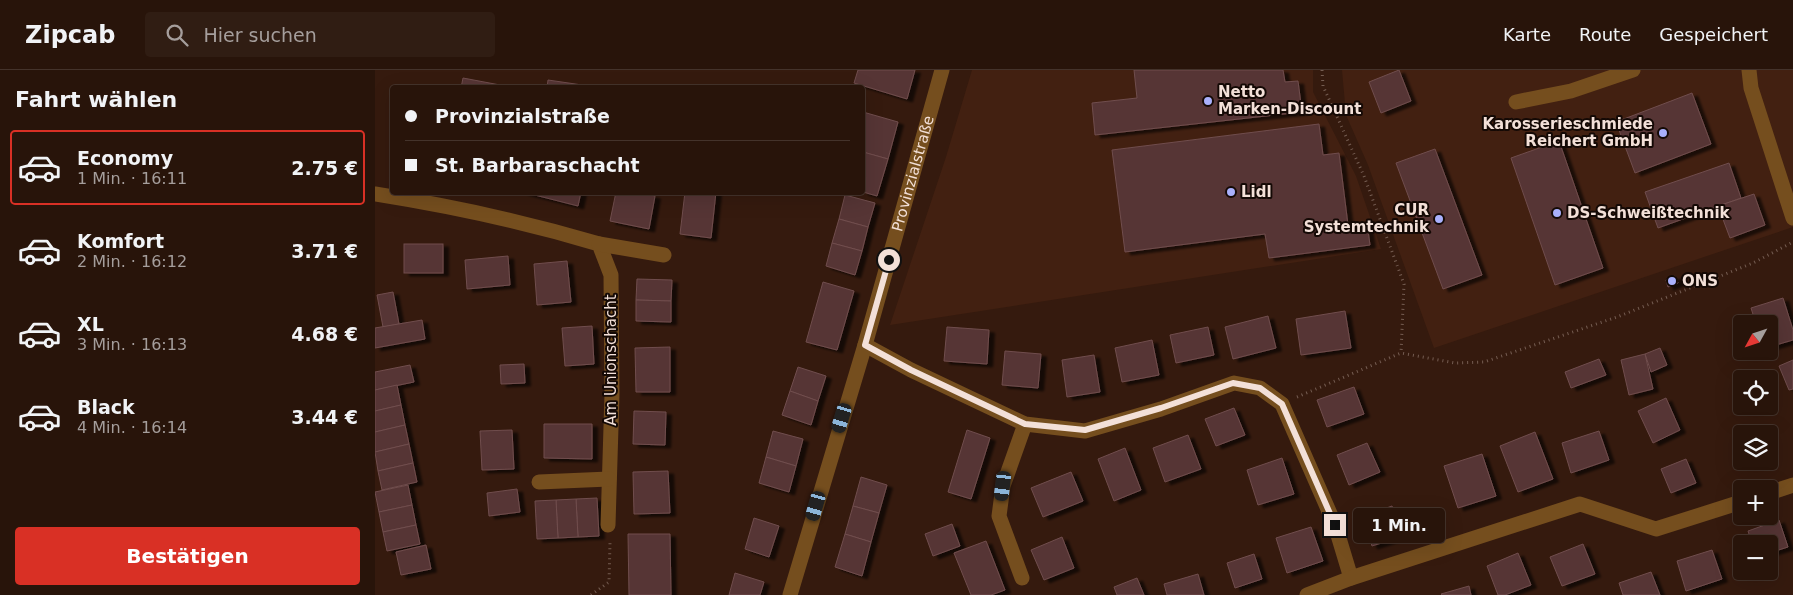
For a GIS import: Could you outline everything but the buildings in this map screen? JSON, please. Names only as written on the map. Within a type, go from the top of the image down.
[{"type":"street","name":"Provinzialstraße","points":[[790,595],[865,345],[942,70]]},
{"type":"street","points":[[1516,102],[1571,91],[1633,70]]},
{"type":"street","points":[[1749,70],[1751,88],[1793,218]]},
{"type":"street","points":[[375,194],[441,204],[539,226],[599,244],[664,255]]},
{"type":"street","name":"Am Unionschacht","points":[[599,244],[611,275],[612,394],[609,524]]},
{"type":"street","points":[[865,345],[911,370],[1025,424],[1085,430],[1161,408],[1233,383],[1260,388],[1282,404],[1335,525],[1351,578]]},
{"type":"street","points":[[1022,578],[999,516],[1003,486],[1025,424]]},
{"type":"street","points":[[539,482],[609,479]]},
{"type":"street","points":[[1778,490],[1793,485]]},
{"type":"street","points":[[1307,595],[1351,578],[1580,504],[1656,529],[1733,505]]},
{"type":"path","points":[[1322,70],[1323,86],[1364,176],[1404,284],[1401,353]]},
{"type":"path","points":[[1282,404],[1401,353],[1455,363],[1484,362],[1626,314],[1753,263],[1793,242]]},
{"type":"path","points":[[591,595],[609,582],[609,524]]},
{"type":"shaded area","points":[[972,70],[1313,70],[1313,92],[1356,176],[1381,249],[890,325],[946,157]]},
{"type":"shaded area","points":[[1342,70],[1793,70],[1793,227],[1434,348],[1368,165],[1346,115]]},
{"type":"place","name":"Netto Marken-Discount","points":[[1208,101]]},
{"type":"place","name":"Karosserieschmiede Reichert GmbH","points":[[1663,133]]},
{"type":"place","name":"Lidl","points":[[1231,192]]},
{"type":"place","name":"DS-Schweißtechnik","points":[[1557,213]]},
{"type":"place","name":"CUR Systemtechnik","points":[[1439,219]]},
{"type":"place","name":"ONS","points":[[1672,281]]},
{"type":"route","points":[[889,260],[865,345],[911,370],[1025,424],[1085,430],[1161,408],[1233,383],[1260,388],[1282,404],[1335,525]]}]
